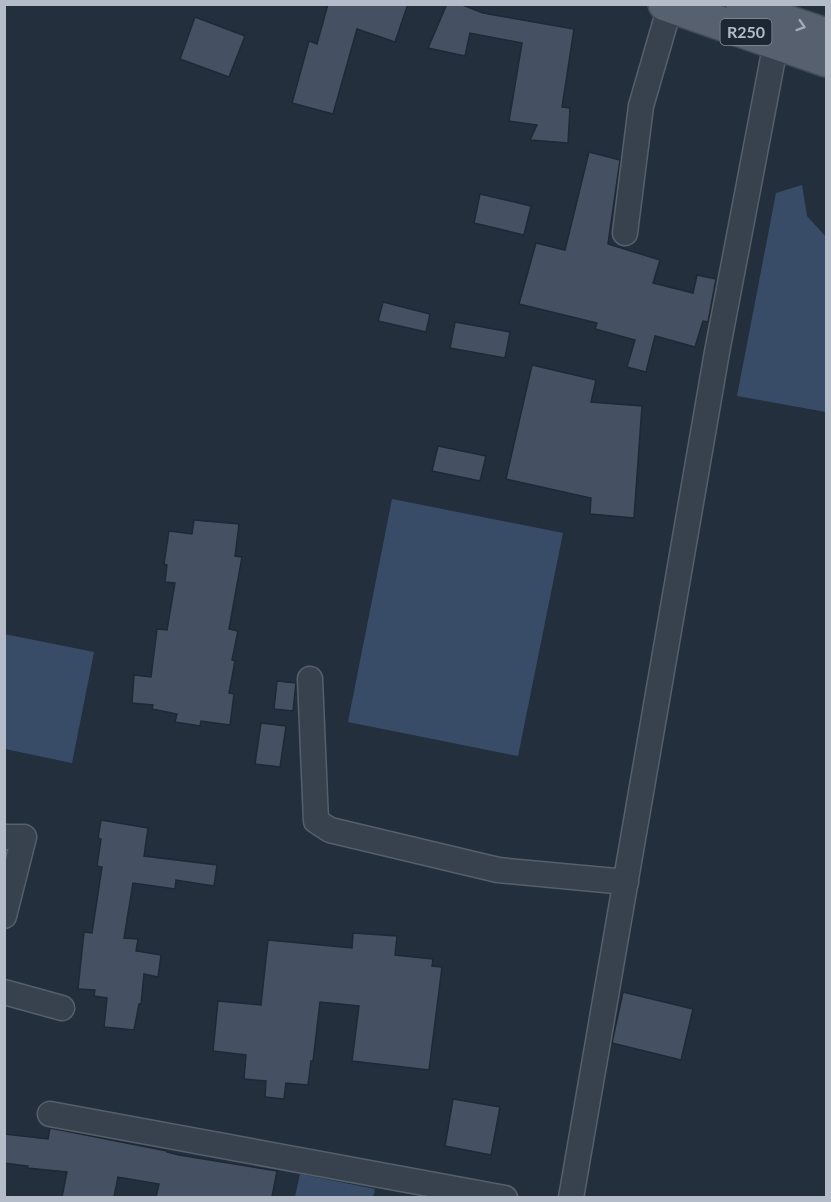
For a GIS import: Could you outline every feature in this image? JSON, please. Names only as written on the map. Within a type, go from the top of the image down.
[{"type":"main road","name":"R250","points":[[736,4],[826,34]]},
{"type":"main road","name":"R250","points":[[667,5],[826,60]]},
{"type":"street","points":[[625,233],[641,106],[667,5]]},
{"type":"street","points":[[571,1197],[717,352],[776,42]]},
{"type":"street","points":[[310,679],[316,821],[330,830],[498,870],[626,882]]},
{"type":"street","points":[[4,837],[24,837],[4,916]]},
{"type":"street","points":[[4,992],[62,1008]]},
{"type":"street","points":[[50,1114],[505,1197]]},
{"type":"water","points":[[802,185],[807,216],[826,237],[826,412],[737,396],[776,193]]},
{"type":"water","points":[[392,499],[563,533],[518,756],[348,722]]},
{"type":"water","points":[[4,634],[94,652],[72,763],[5,749]]},
{"type":"water","points":[[300,1174],[375,1189],[373,1197],[295,1197]]},
{"type":"building","points":[[328,4],[408,4],[395,42],[357,29],[333,114],[292,103],[309,41],[317,44]]},
{"type":"building","points":[[447,4],[460,4],[483,13],[574,29],[562,107],[570,108],[568,143],[530,140],[537,125],[509,121],[522,43],[470,33],[465,56],[428,48]]},
{"type":"building","points":[[195,17],[245,36],[229,77],[180,59]]},
{"type":"building","points":[[589,152],[620,160],[608,244],[660,260],[653,283],[693,293],[697,275],[716,279],[708,322],[703,321],[695,347],[655,336],[646,372],[627,367],[635,340],[595,329],[597,323],[519,304],[536,243],[565,250]]},
{"type":"building","points":[[480,194],[531,206],[524,235],[474,223]]},
{"type":"building","points":[[383,302],[430,314],[426,332],[378,321]]},
{"type":"building","points":[[455,322],[510,332],[505,358],[450,348]]},
{"type":"building","points":[[532,365],[596,380],[591,402],[642,406],[634,518],[590,514],[591,498],[506,479]]},
{"type":"building","points":[[438,446],[486,456],[480,481],[432,471]]},
{"type":"building","points":[[194,520],[239,524],[235,556],[242,557],[229,629],[238,631],[229,693],[234,694],[230,725],[201,721],[200,726],[175,722],[177,714],[152,709],[153,705],[132,703],[134,675],[151,677],[157,629],[167,630],[175,583],[165,582],[167,565],[164,564],[169,531],[192,534]]},
{"type":"building","points":[[277,681],[296,683],[293,711],[274,709]]},
{"type":"building","points":[[261,723],[286,726],[280,767],[255,764]]},
{"type":"building","points":[[101,820],[148,828],[144,856],[217,865],[214,886],[176,880],[175,889],[133,883],[124,938],[138,939],[136,951],[161,955],[158,977],[144,974],[141,1004],[139,1004],[134,1030],[104,1027],[107,998],[94,996],[95,990],[78,989],[84,932],[92,933],[102,867],[97,866]]},
{"type":"building","points":[[353,933],[397,936],[395,955],[433,959],[432,966],[442,967],[429,1070],[352,1061],[359,1006],[320,1002],[308,1085],[286,1083],[284,1099],[265,1097],[266,1081],[244,1079],[246,1055],[213,1051],[218,1001],[261,1005],[268,940],[352,948]]},
{"type":"building","points":[[623,992],[693,1009],[681,1060],[612,1043]]},
{"type":"building","points":[[453,1099],[500,1107],[491,1155],[445,1146]]},
{"type":"building","points":[[50,1128],[179,1155],[277,1171],[272,1197],[156,1197],[159,1184],[118,1177],[114,1197],[62,1197],[67,1172],[4,1163],[4,1134],[48,1139]]}]
